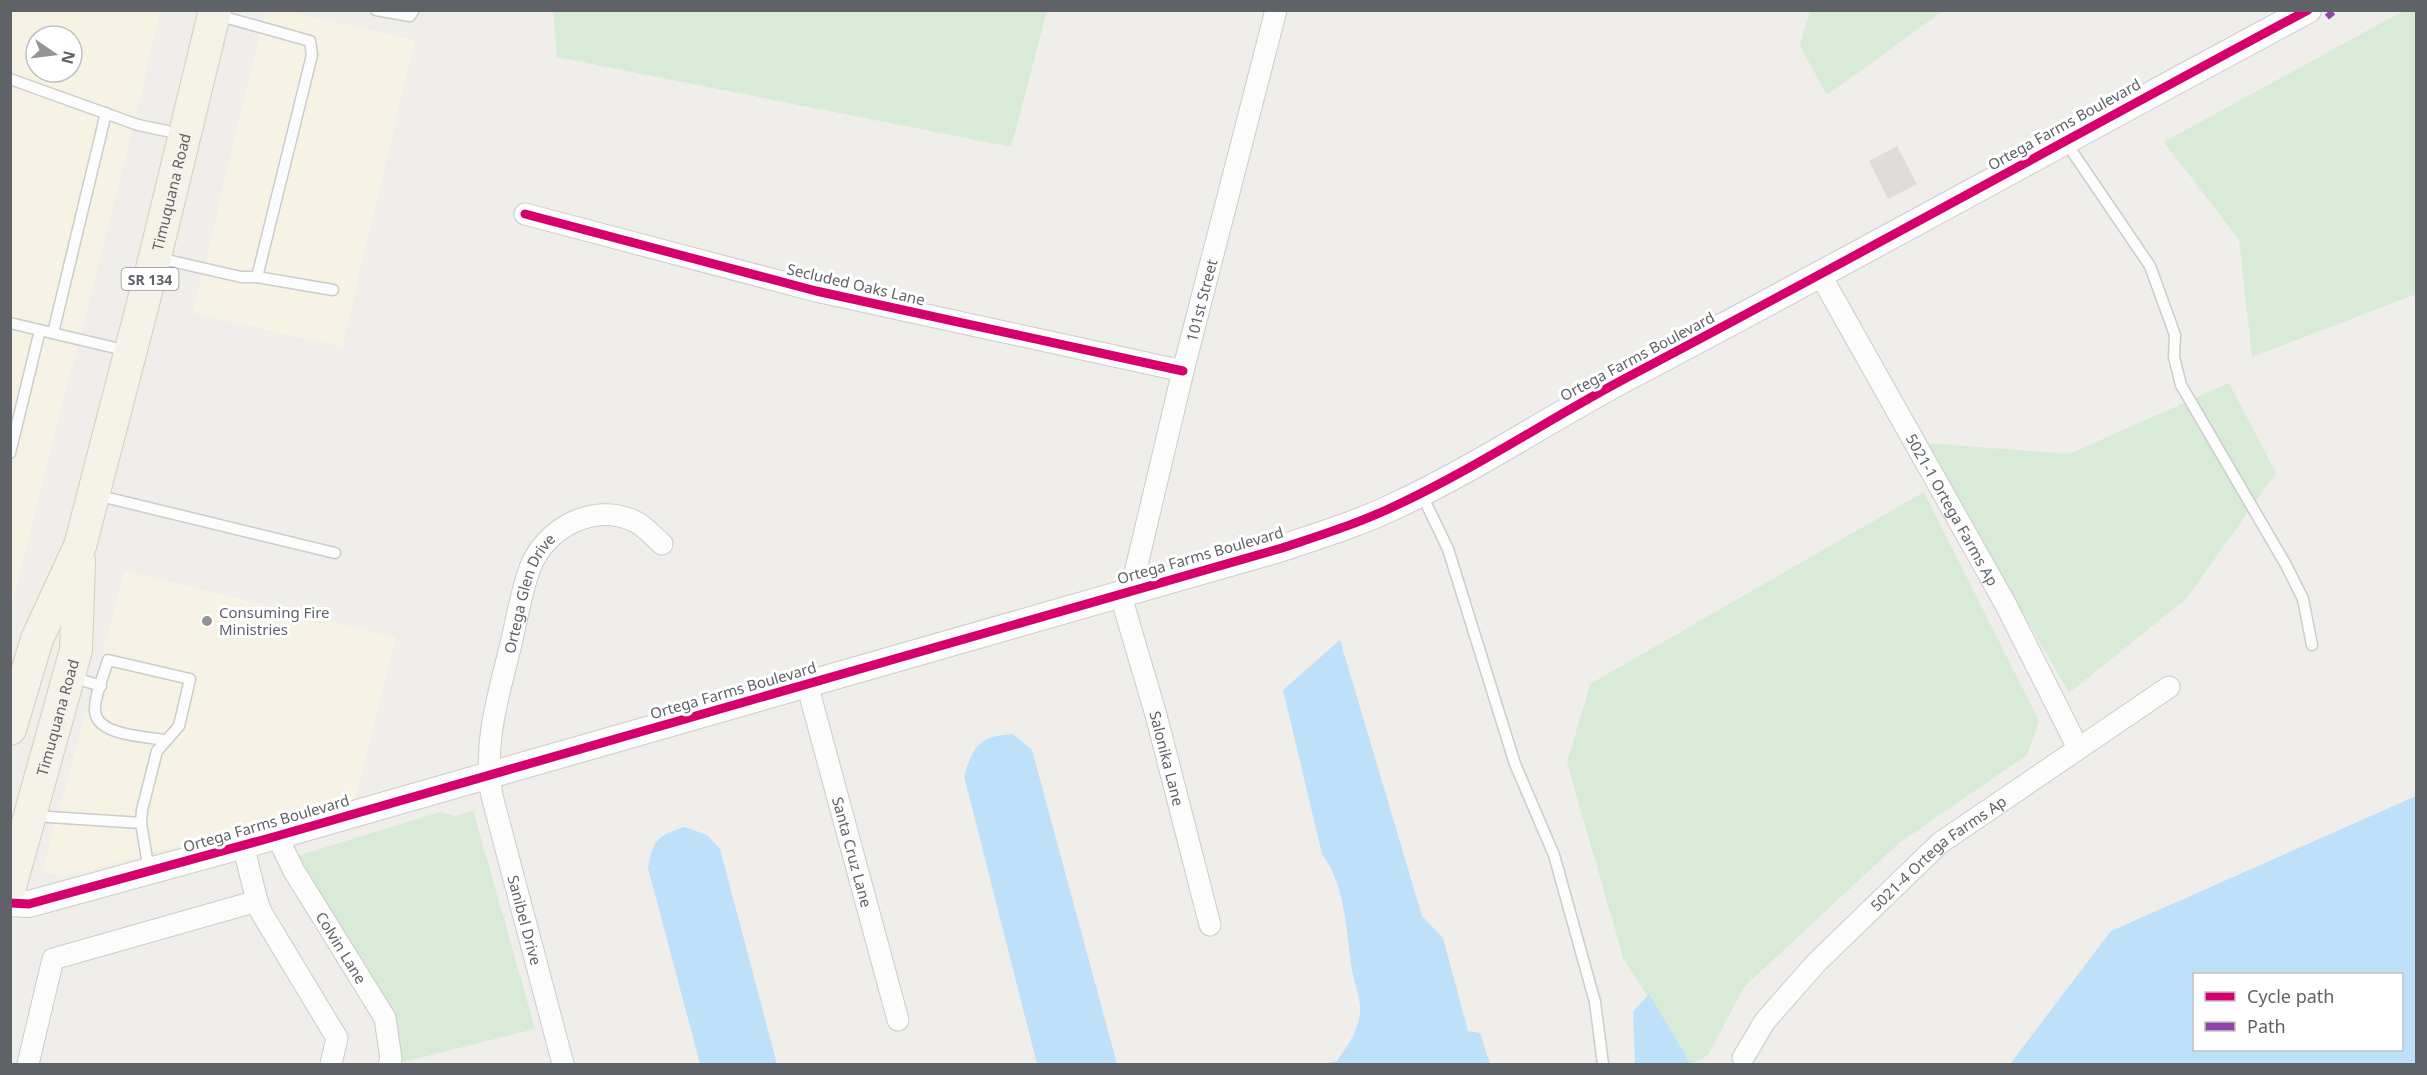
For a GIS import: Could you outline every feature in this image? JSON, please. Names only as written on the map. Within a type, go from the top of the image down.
[{"type":"main road","name":"Timuquana Road","points":[[10,729],[37,639],[80,546],[155,257],[215,12]]},
{"type":"main road","name":"Timuquana Road","points":[[10,887],[76,650],[80,546]]},
{"type":"street","name":"101st Street","points":[[1126,591],[1276,10]]},
{"type":"street","name":"Ortega Farms Boulevard","points":[[10,903],[29,904],[277,836],[1292,545],[1368,518],[1421,493],[1520,440],[1568,409],[1821,276],[2065,140],[2308,10]]},
{"type":"street","name":"Secluded Oaks Lane","points":[[525,214],[816,291],[1183,371]]},
{"type":"street","name":"5021-1 Ortega Farms Ap","points":[[1821,276],[2005,603],[2078,748]]},
{"type":"street","name":"Ortega Glen Drive","points":[[488,775],[491,727],[530,567],[546,543],[569,523],[591,515],[601,515],[635,521],[662,544]]},
{"type":"street","name":"Salonika Lane","points":[[1126,591],[1210,925]]},
{"type":"street","name":"Santa Cruz Lane","points":[[807,684],[898,1020]]},
{"type":"street","name":"5021-4 Ortega Farms Ap","points":[[1743,1058],[1765,1021],[1817,962],[1940,843],[2169,687]]},
{"type":"street","name":"Sanibel Drive","points":[[488,775],[562,1065]]},
{"type":"street","name":"Colvin Lane","points":[[277,836],[294,871],[385,1018],[391,1059],[389,1065]]},
{"type":"street","points":[[243,845],[261,912],[337,1038],[331,1065]]},
{"type":"street","points":[[28,1065],[53,959],[258,901]]},
{"type":"lane","points":[[376,10],[404,17],[410,16],[414,10]]},
{"type":"lane","points":[[215,12],[310,41],[312,55],[257,277]]},
{"type":"lane","points":[[10,79],[138,125],[184,135]]},
{"type":"lane","points":[[52,333],[106,113]]},
{"type":"lane","points":[[2065,140],[2150,266],[2175,334],[2174,357],[2181,385],[2286,565],[2303,599],[2312,645]]},
{"type":"lane","points":[[155,257],[242,277],[257,277],[333,290]]},
{"type":"lane","points":[[10,323],[131,351]]},
{"type":"lane","points":[[10,453],[40,330]]},
{"type":"lane","points":[[1421,493],[1448,549],[1515,764],[1554,855],[1596,1002],[1603,1065]]},
{"type":"lane","points":[[93,494],[335,553]]},
{"type":"lane","points":[[149,871],[141,823],[156,751],[179,726],[190,679],[108,660],[95,709],[97,720],[107,728],[164,740]]},
{"type":"lane","points":[[69,676],[101,686]]},
{"type":"lane","points":[[30,815],[141,823]]},
{"type":"shaded area","points":[[11,11],[160,11],[139,103],[11,609]]},
{"type":"shaded area","points":[[265,11],[287,11],[415,40],[342,347],[193,313]]},
{"type":"shaded area","points":[[1897,146],[1917,184],[1888,199],[1869,161]]},
{"type":"shaded area","points":[[125,571],[396,637],[356,799],[66,876],[42,872]]},
{"type":"green space","points":[[553,10],[1047,11],[1011,147],[557,57]]},
{"type":"green space","points":[[1810,10],[1943,11],[1827,95],[1800,46]]},
{"type":"green space","points":[[2403,11],[2416,11],[2416,294],[2252,357],[2239,240],[2164,142]]},
{"type":"green space","points":[[2229,383],[2276,473],[2186,599],[2069,693],[1925,443],[2069,454]]},
{"type":"green space","points":[[1924,492],[2039,721],[2027,755],[1899,843],[1744,987],[1708,1055],[1692,1064],[1624,960],[1567,763],[1590,684]]},
{"type":"green space","points":[[473,810],[535,1029],[399,1063],[393,1011],[297,856],[440,812],[455,816]]},
{"type":"water","points":[[1340,640],[1422,916],[1443,938],[1468,1031],[1480,1033],[1490,1064],[1321,1064],[1337,1061],[1358,1025],[1360,1006],[1340,894],[1336,880],[1322,854],[1283,690]]},
{"type":"water","points":[[1013,734],[1032,750],[1117,1064],[1037,1064],[964,776],[971,756],[980,744],[993,737]]},
{"type":"water","points":[[2416,796],[2416,1064],[2010,1064],[2111,931]]},
{"type":"water","points":[[685,827],[707,835],[720,849],[777,1064],[700,1064],[648,868],[652,851],[658,840]]},
{"type":"water","points":[[1649,994],[1691,1064],[1635,1064],[1633,1012]]},
{"type":"marked path","points":[[2328,12],[2332,17]]},
{"type":"cycle path","points":[[10,903],[29,904],[277,836],[1282,548],[1355,523],[1426,491],[1626,378],[2308,10]]},
{"type":"cycle path","points":[[525,214],[816,291],[1183,371]]},
{"type":"place","name":"Consuming Fire Ministries","points":[[207,621]]}]
